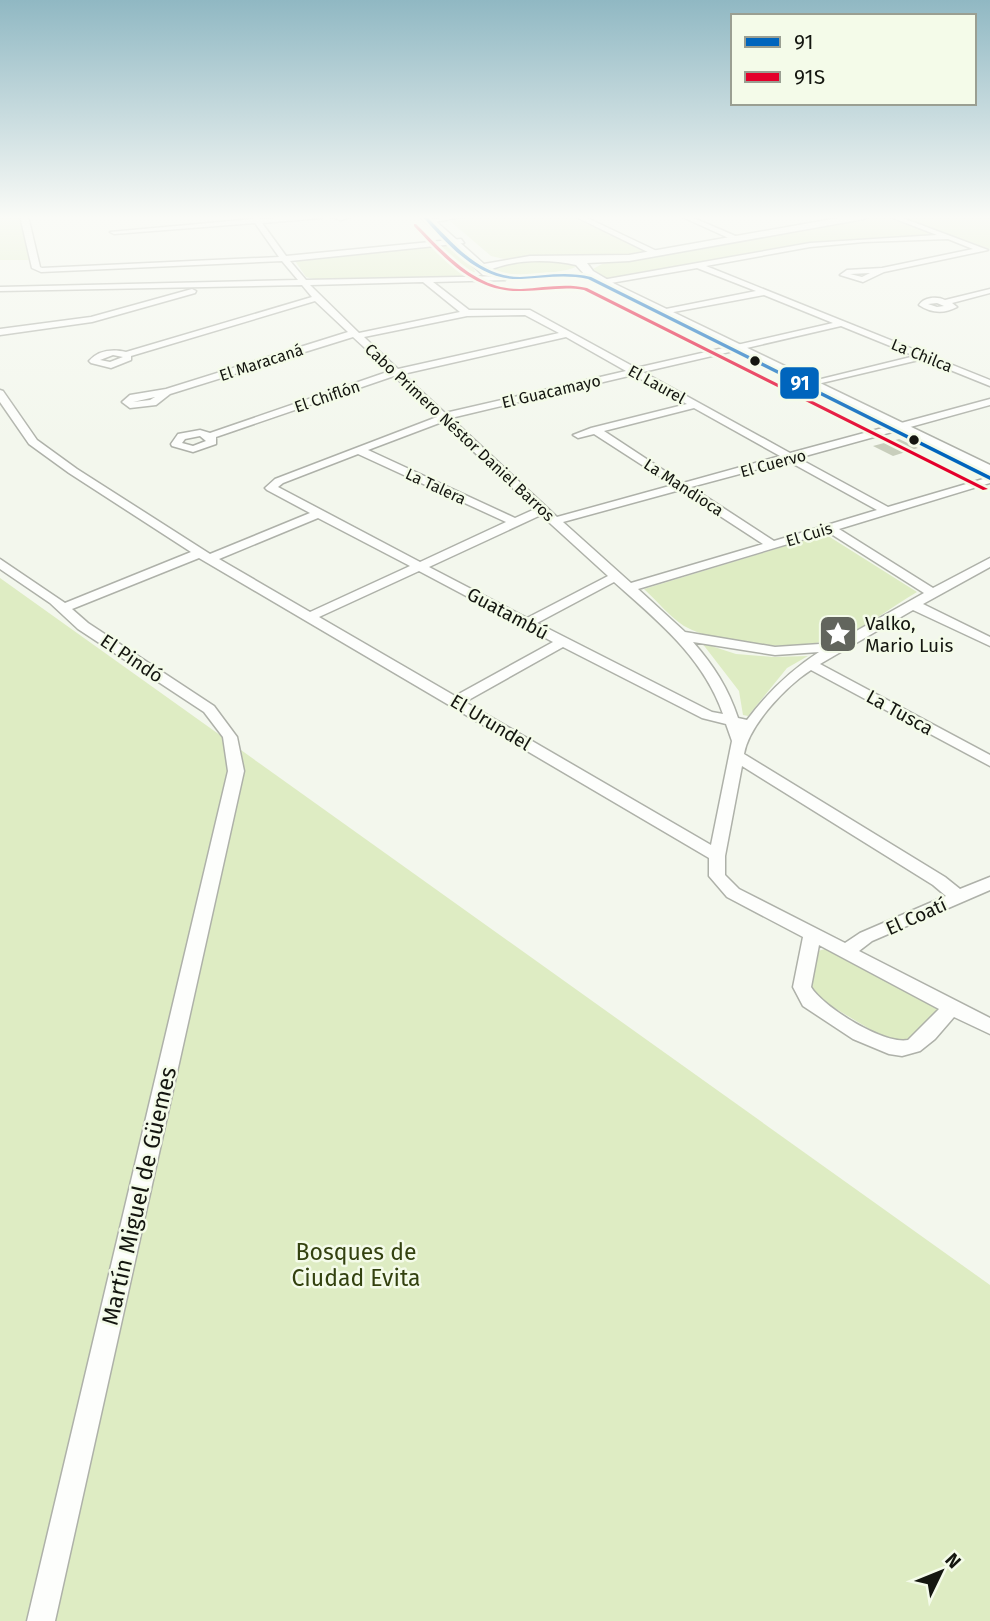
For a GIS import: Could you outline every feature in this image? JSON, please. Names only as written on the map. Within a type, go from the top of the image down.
[{"type":"main road","points":[[617,292],[895,428],[990,471]]},
{"type":"main road","points":[[625,292],[731,348],[812,384],[990,479]]},
{"type":"street","points":[[0,332],[92,319],[196,292]]},
{"type":"street","name":"Cabo Primero Néstor Daniel Barros","points":[[311,292],[542,510],[681,635],[711,672],[734,722],[737,748]]},
{"type":"street","points":[[440,292],[467,313]]},
{"type":"street","points":[[666,312],[765,292]]},
{"type":"street","name":"La Chilca","points":[[765,292],[990,383]]},
{"type":"street","points":[[948,302],[988,292]]},
{"type":"street","points":[[126,355],[317,298]]},
{"type":"street","name":"El Laurel","points":[[467,313],[527,312],[887,511]]},
{"type":"street","name":"El Maracaná","points":[[167,392],[356,334],[467,313]]},
{"type":"street","name":"El Guacamayo","points":[[271,488],[279,481],[445,417],[842,323]]},
{"type":"street","name":"El Chiflón","points":[[210,436],[397,372],[569,334]]},
{"type":"street","points":[[812,384],[925,356]]},
{"type":"street","name":"El Urundel","points":[[0,393],[24,431],[47,452],[205,555],[717,856]]},
{"type":"street","name":"El Cuervo","points":[[555,521],[990,402]]},
{"type":"street","points":[[578,435],[696,405]]},
{"type":"street","name":"La Mandioca","points":[[596,430],[772,545]]},
{"type":"street","name":"La Talera","points":[[358,450],[515,522]]},
{"type":"street","name":"El Cuis","points":[[629,588],[990,479]]},
{"type":"street","name":"Guatambú","points":[[271,488],[562,642],[707,715],[750,725]]},
{"type":"street","points":[[310,617],[542,510]]},
{"type":"street","points":[[64,608],[317,514]]},
{"type":"street","points":[[829,528],[934,594]]},
{"type":"street","points":[[990,562],[845,642],[782,685],[750,725],[737,748],[717,856],[717,876],[724,886],[990,1027]]},
{"type":"street","name":"El Pindó","points":[[0,563],[64,608],[83,626],[209,709],[224,723],[232,737],[236,771]]},
{"type":"street","points":[[527,623],[615,576]]},
{"type":"street","points":[[914,605],[990,642]]},
{"type":"street","points":[[681,635],[748,649],[783,652],[814,650],[845,642]]},
{"type":"street","points":[[456,701],[562,642]]},
{"type":"street","name":"La Tusca","points":[[811,664],[990,761]]},
{"type":"street","points":[[737,748],[939,881],[958,897]]},
{"type":"street","name":"Martín Miguel de Güemes","points":[[41,1621],[236,771]]},
{"type":"street","name":"El Coatí","points":[[845,952],[866,937],[990,883]]},
{"type":"street","points":[[812,935],[802,987],[804,995],[881,1045],[895,1050],[914,1046],[952,1007]]},
{"type":"green space","points":[[825,534],[917,592],[853,632],[826,641],[785,646],[741,643],[701,633],[684,626],[644,589]]},
{"type":"green space","name":"Bosques de Ciudad Evita","points":[[0,578],[990,1285],[990,1621],[0,1621]]},
{"type":"green space","points":[[702,643],[736,654],[808,656],[787,668],[748,716],[743,715],[739,691]]},
{"type":"green space","points":[[825,949],[938,1006],[937,1010],[908,1041],[888,1040],[816,997],[808,986],[818,951]]},
{"type":"building","points":[[899,439],[918,448],[893,456],[873,446]]},
{"type":"transit line","name":"91S","points":[[590,292],[985,489]]},
{"type":"transit line","name":"91","points":[[616,292],[990,478]]},
{"type":"place","name":"Valko, Mario Luis","points":[[838,634]]}]
